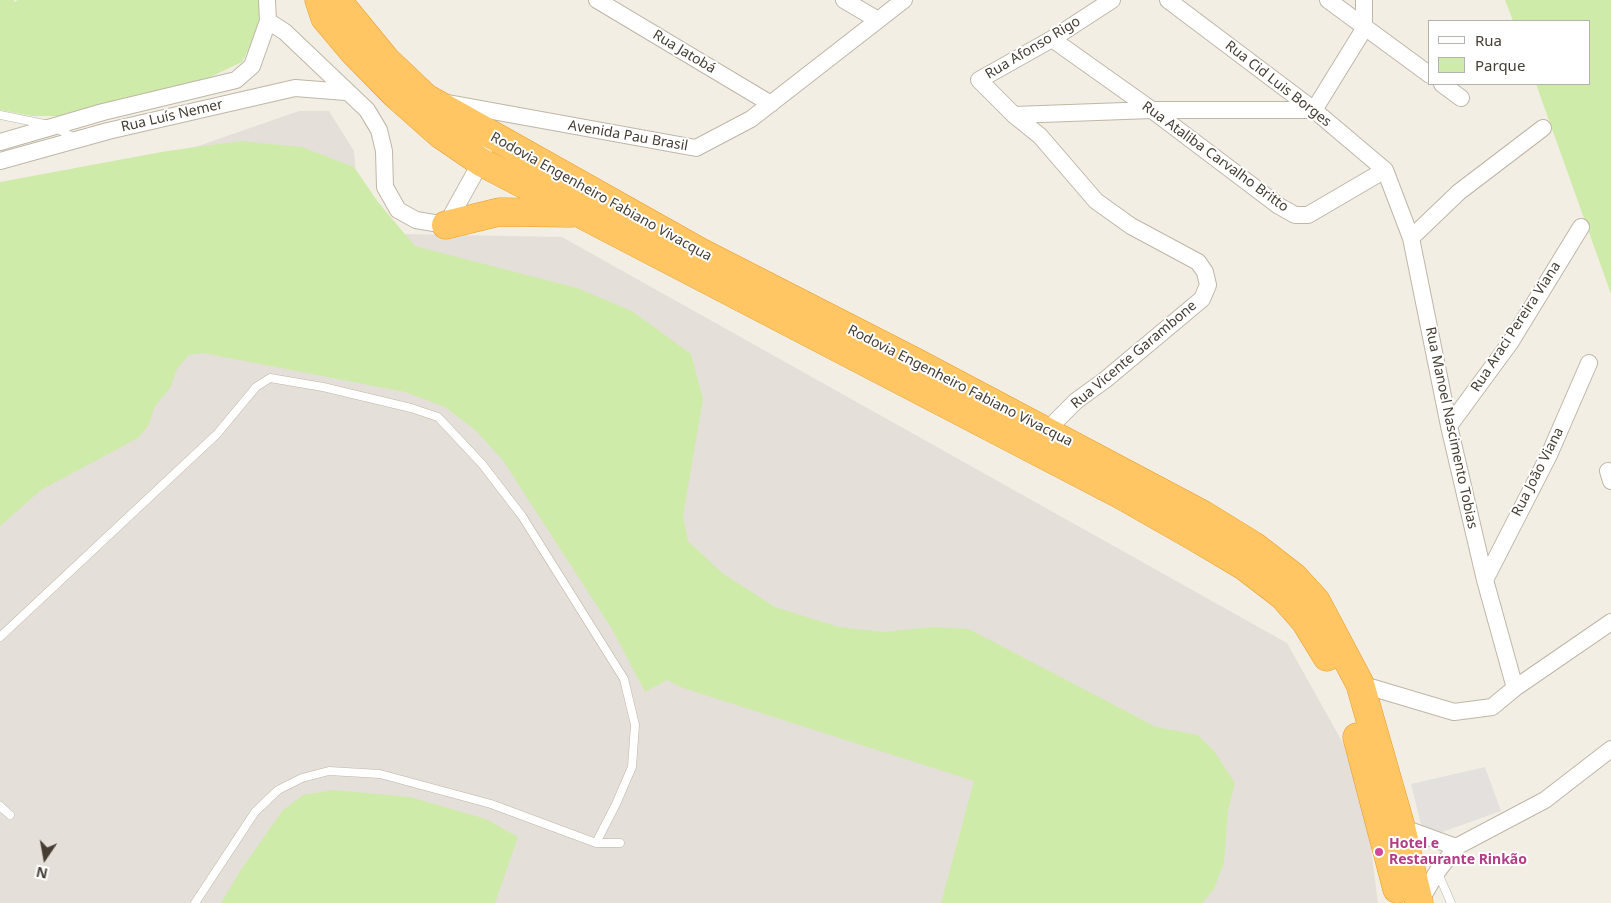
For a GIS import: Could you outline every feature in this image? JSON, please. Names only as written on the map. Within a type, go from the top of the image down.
[{"type":"highway","name":"Rodovia Engenheiro Fabiano Vivacqua","points":[[319,0],[325,18],[390,88],[440,134],[481,162],[579,214],[911,374],[1129,487],[1254,546],[1294,577],[1316,601],[1360,684],[1402,826],[1419,903]]},
{"type":"highway","name":"Rodovia Engenheiro Fabiano Vivacqua","points":[[337,0],[386,60],[426,98],[700,252],[911,374],[1046,431],[1244,566],[1283,596],[1305,621],[1320,644],[1340,685],[1354,725],[1401,903]]},
{"type":"highway","points":[[446,224],[499,212],[524,211],[579,214]]},
{"type":"highway","points":[[660,254],[700,252]]},
{"type":"street","points":[[267,0],[268,21],[285,32],[346,92],[368,110],[379,130],[384,152],[385,187],[398,210],[416,220],[446,224],[481,162],[485,147],[484,132]]},
{"type":"street","name":"Rua Jatobá","points":[[597,0],[771,104]]},
{"type":"street","points":[[844,0],[878,20]]},
{"type":"street","name":"Avenida Pau Brasil","points":[[426,98],[696,148],[752,119],[904,0]]},
{"type":"street","name":"Rua Afonso Rigo","points":[[979,80],[1052,39],[1112,0]]},
{"type":"street","name":"Rua Cid Luis Borges","points":[[1168,0],[1314,110],[1385,170]]},
{"type":"street","points":[[1328,0],[1428,74]]},
{"type":"street","points":[[1014,115],[1152,110],[1314,110],[1364,28],[1364,0]]},
{"type":"street","name":"Rua Luís Nemer","points":[[0,142],[103,112],[236,80],[252,66],[268,21]]},
{"type":"street","name":"Rua Ataliba Carvalho Britto","points":[[1052,39],[1152,110],[1279,206],[1295,215],[1308,215],[1385,170]]},
{"type":"street","name":"Rua Vicente Garambone","points":[[979,80],[1014,115],[1040,136],[1096,201],[1131,226],[1198,262],[1205,272],[1208,285],[1202,298],[1105,380],[1076,401],[1046,431]]},
{"type":"street","points":[[1443,85],[1461,98]]},
{"type":"street","name":"Rua Luís Nemer","points":[[0,161],[75,139],[295,88],[346,92]]},
{"type":"street","points":[[1411,238],[1458,192],[1543,128]]},
{"type":"street","name":"Rua Manoel Nascimento Tobias","points":[[1385,170],[1411,238],[1449,426],[1485,580],[1515,688]]},
{"type":"street","name":"Rua Araci Pereira Viana","points":[[1449,426],[1510,343],[1581,227]]},
{"type":"street","name":"Rua João Viana","points":[[1485,580],[1549,455],[1589,364]]},
{"type":"street","points":[[1360,684],[1454,712],[1492,707],[1515,688],[1611,622]]},
{"type":"street","points":[[1419,903],[1437,872],[1456,847],[1544,800],[1611,749]]},
{"type":"street","points":[[1402,826],[1456,847]]},
{"type":"lane","points":[[0,115],[54,126],[75,139]]},
{"type":"lane","points":[[0,637],[217,434],[256,387],[270,378],[323,386],[411,408],[438,417],[482,464],[522,516],[624,679],[636,725],[632,767],[596,843]]},
{"type":"lane","points":[[195,903],[255,812],[278,790],[302,778],[329,771],[380,774],[490,804],[596,843],[620,844]]},
{"type":"lane","points":[[0,806],[10,815]]},
{"type":"lane","points":[[1437,872],[1451,903]]},
{"type":"shaded area","points":[[299,111],[329,111],[354,151],[358,198],[403,234],[562,237],[1287,643],[1344,745],[1368,824],[1378,903],[0,903],[0,204],[201,145]]},
{"type":"shaded area","points":[[1485,767],[1501,811],[1442,832],[1422,828],[1411,784]]},
{"type":"green space","points":[[0,0],[14,0],[14,2],[18,0],[277,0],[273,2],[242,62],[202,81],[71,116],[32,116],[0,110]]},
{"type":"green space","points":[[1505,0],[1611,0],[1611,294],[1536,85],[1591,85],[1591,20],[1513,20]]},
{"type":"green space","points":[[241,141],[302,147],[354,167],[378,202],[415,246],[577,288],[632,311],[691,354],[703,399],[683,516],[688,541],[722,573],[775,607],[839,627],[883,632],[933,627],[969,629],[1156,727],[1198,735],[1214,751],[1235,783],[1228,811],[1224,863],[1214,889],[1202,903],[941,903],[974,781],[683,688],[667,680],[645,692],[612,629],[502,459],[474,429],[445,407],[405,392],[203,353],[189,355],[177,369],[170,388],[155,406],[148,426],[138,438],[41,490],[0,526],[0,182],[167,151]]},
{"type":"green space","points":[[334,790],[410,797],[486,819],[518,837],[495,903],[221,903],[240,871],[283,810],[303,795]]},
{"type":"place","name":"Hotel e Restaurante Rinkão","points":[[1379,852]]}]
